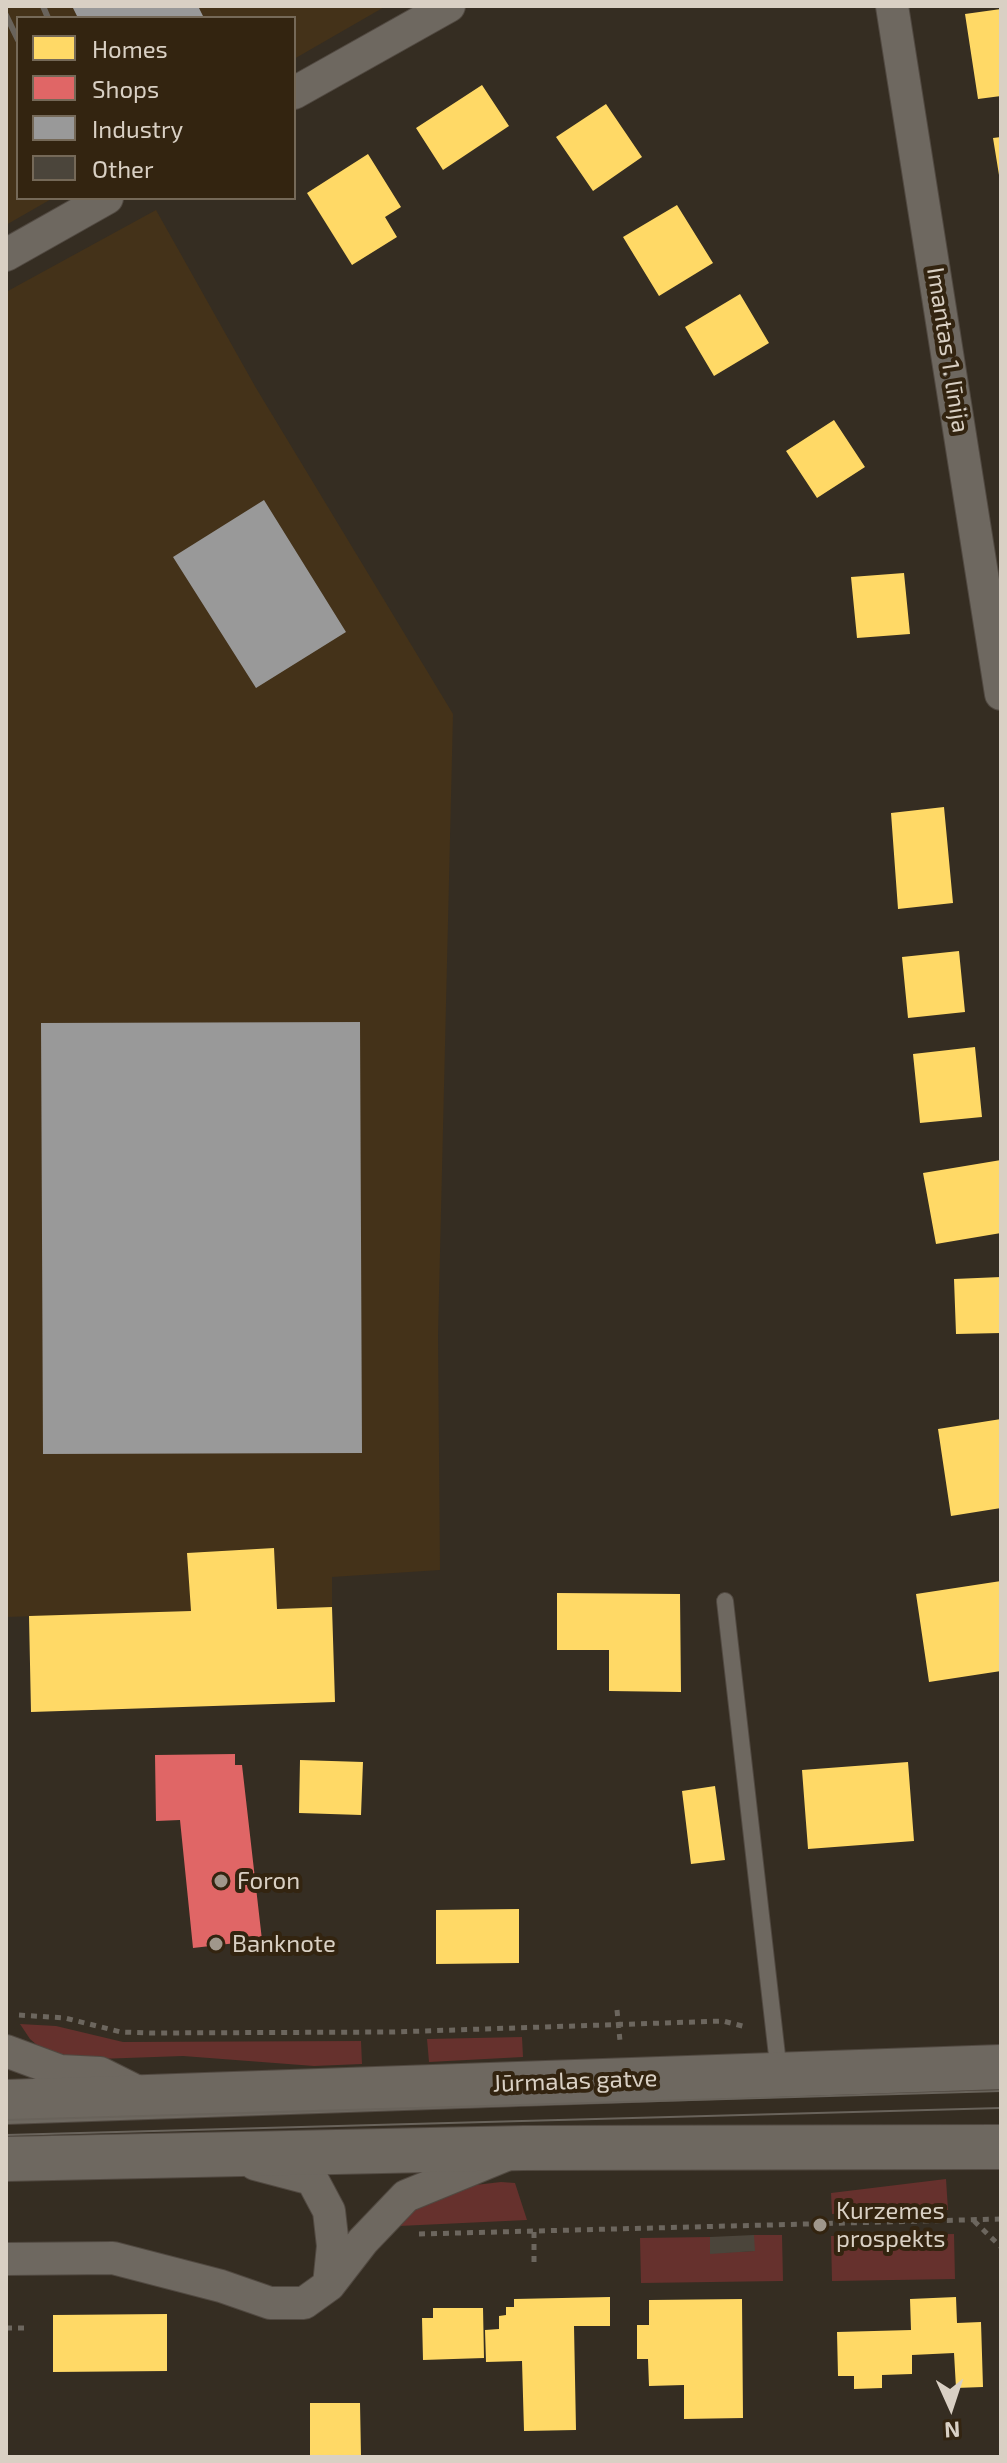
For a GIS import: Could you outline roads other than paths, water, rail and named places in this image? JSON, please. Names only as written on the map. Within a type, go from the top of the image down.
[{"type":"main road","name":"Jūrmalas gatve","points":[[6,2102],[148,2097],[778,2053],[1001,2067]]},
{"type":"main road","points":[[6,2159],[524,2148],[1001,2147]]},
{"type":"street","points":[[296,92],[449,6]]},
{"type":"street","name":"Imantas 1. līnija","points":[[892,6],[1001,694]]},
{"type":"street","points":[[6,255],[103,200]]},
{"type":"street","name":"Jūrmalas gatve","points":[[6,2051],[60,2071],[100,2073],[148,2097]]},
{"type":"street","points":[[6,2259],[113,2258],[221,2286],[270,2303],[304,2303],[329,2285],[363,2241],[406,2196],[524,2148]]},
{"type":"street","points":[[207,2154],[312,2179],[329,2211],[333,2246],[329,2285]]},
{"type":"lane","points":[[725,1601],[778,2053]]},
{"type":"tram line","points":[[6,2120],[1001,2091]]},
{"type":"tram line","points":[[6,2135],[1001,2108]]},
{"type":"railway","points":[[43,6],[47,16]]},
{"type":"railway","points":[[6,15],[16,36]]},
{"type":"place","name":"Foron","points":[[221,1881]]},
{"type":"place","name":"Banknote","points":[[216,1944]]},
{"type":"place","name":"Kurzemes prospekts","points":[[820,2225]]}]
